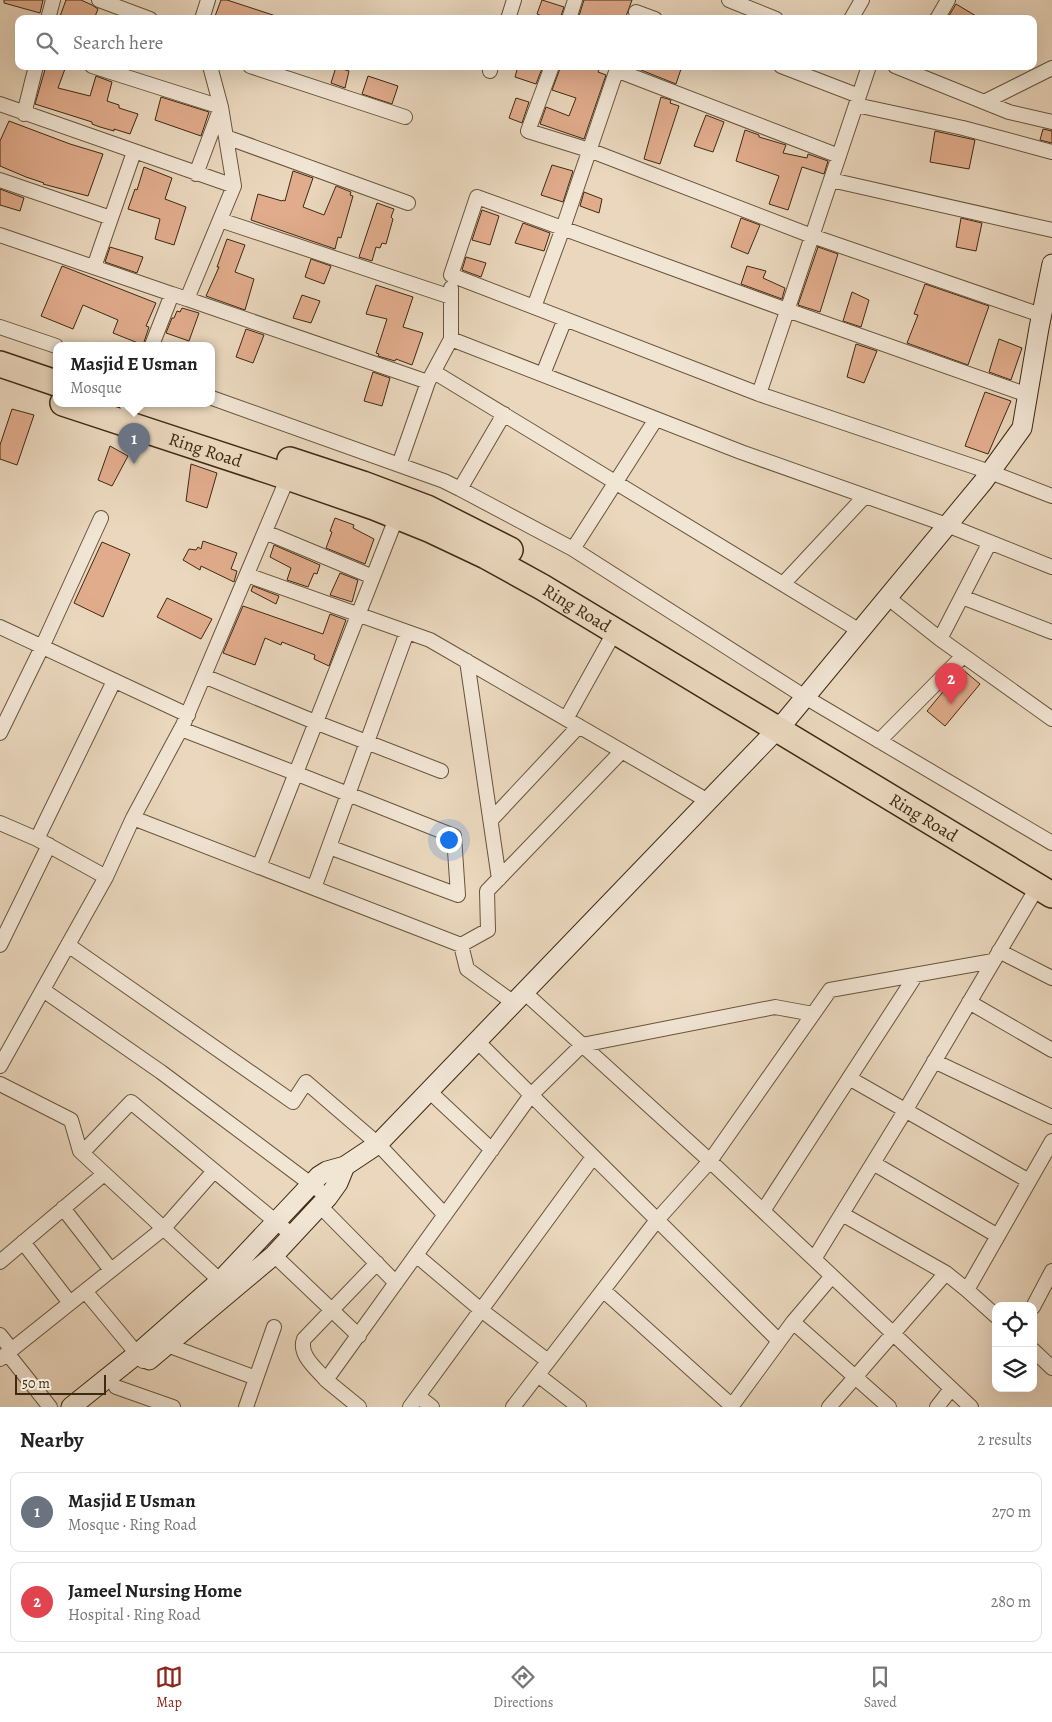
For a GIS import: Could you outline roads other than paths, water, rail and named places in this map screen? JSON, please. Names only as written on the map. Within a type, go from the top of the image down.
[{"type":"highway","points":[[0,364],[53,381]]},
{"type":"highway","points":[[0,382],[53,400]]},
{"type":"highway","name":"Ring Road","points":[[75,407],[288,477],[431,530],[486,556],[615,631],[782,724]]},
{"type":"highway","name":"Ring Road","points":[[133,407],[363,484],[428,508],[490,539],[552,574],[782,724],[1047,886]]},
{"type":"street","points":[[49,15],[53,0]]},
{"type":"street","points":[[99,0],[137,6],[146,15]]},
{"type":"street","points":[[203,15],[208,0]]},
{"type":"street","points":[[509,15],[514,0]]},
{"type":"street","points":[[570,15],[575,0]]},
{"type":"street","points":[[728,0],[752,4],[770,15]]},
{"type":"street","points":[[853,15],[862,0]]},
{"type":"street","points":[[939,15],[947,0]]},
{"type":"street","points":[[984,102],[1052,68]]},
{"type":"street","points":[[24,114],[35,70]]},
{"type":"street","points":[[105,70],[221,107]]},
{"type":"street","points":[[187,299],[234,186],[221,107],[211,70]]},
{"type":"street","points":[[262,70],[405,117]]},
{"type":"street","points":[[551,70],[528,131],[589,150],[812,236],[1042,315]]},
{"type":"street","points":[[534,307],[616,70]]},
{"type":"street","points":[[622,70],[839,156]]},
{"type":"street","points":[[790,70],[858,100],[1052,152]]},
{"type":"street","points":[[759,394],[868,70]]},
{"type":"street","points":[[908,70],[1009,112],[1052,122]]},
{"type":"street","points":[[196,174],[221,107]]},
{"type":"street","points":[[1,108],[24,114],[234,186]]},
{"type":"street","points":[[226,137],[408,203]]},
{"type":"street","points":[[94,268],[134,152]]},
{"type":"street","points":[[0,180],[111,218]]},
{"type":"street","points":[[831,180],[1052,230]]},
{"type":"street","points":[[399,465],[431,377],[451,339],[451,275],[477,197],[1028,396]]},
{"type":"street","points":[[220,220],[451,297]]},
{"type":"street","points":[[0,235],[187,299],[431,377],[504,414],[860,631]]},
{"type":"street","points":[[71,1407],[141,1359],[167,1345],[226,1286],[276,1222],[320,1176],[327,1170],[345,1166],[378,1144],[805,698],[990,472],[1022,428],[1052,264]]},
{"type":"street","points":[[451,275],[759,394],[990,472],[1052,496]]},
{"type":"street","points":[[153,342],[172,294]]},
{"type":"street","points":[[543,374],[564,319]]},
{"type":"street","points":[[0,327],[53,345]]},
{"type":"street","points":[[451,339],[741,452],[947,525],[1052,567]]},
{"type":"street","points":[[215,399],[444,481],[573,549],[805,698],[1052,844]]},
{"type":"street","points":[[460,490],[504,414]]},
{"type":"street","points":[[573,549],[656,419]]},
{"type":"street","points":[[0,1066],[106,877],[133,818],[181,730],[288,477]]},
{"type":"street","points":[[783,584],[866,496]]},
{"type":"street","points":[[258,866],[397,516]]},
{"type":"street","points":[[0,733],[101,518]]},
{"type":"street","points":[[265,532],[373,577]]},
{"type":"street","points":[[940,639],[990,542]]},
{"type":"street","points":[[247,576],[430,640],[708,801]]},
{"type":"street","points":[[888,597],[940,639],[1052,719]]},
{"type":"street","points":[[962,597],[1052,632]]},
{"type":"street","points":[[0,627],[188,715]]},
{"type":"street","points":[[566,718],[615,631]]},
{"type":"street","points":[[314,888],[407,632]]},
{"type":"street","points":[[879,741],[963,656]]},
{"type":"street","points":[[467,661],[499,879]]},
{"type":"street","points":[[204,676],[315,722],[441,770]]},
{"type":"street","points":[[0,945],[114,681]]},
{"type":"street","points":[[490,820],[579,726]]},
{"type":"street","points":[[181,730],[454,836],[458,895],[329,847]]},
{"type":"street","points":[[461,945],[488,930],[487,891],[622,751]]},
{"type":"street","points":[[133,818],[461,945]]},
{"type":"street","points":[[0,823],[43,842],[106,877]]},
{"type":"street","points":[[814,1260],[905,1111],[996,956],[1047,886]]},
{"type":"street","points":[[68,945],[294,1102],[306,1082],[378,1144],[445,1215]]},
{"type":"street","points":[[461,945],[467,968],[519,997],[582,1045],[710,1161],[971,1407]]},
{"type":"street","points":[[513,1407],[657,1220],[710,1161],[830,990],[916,974],[996,956],[1052,978]]},
{"type":"street","points":[[763,1211],[916,974]]},
{"type":"street","points":[[43,990],[161,1072],[312,1184],[324,1201],[396,1283]]},
{"type":"street","points":[[969,1002],[1052,1050]]},
{"type":"street","points":[[326,1380],[531,1095],[582,1045],[775,1007],[813,1014]]},
{"type":"street","points":[[477,1041],[779,1341]]},
{"type":"street","points":[[934,1061],[1052,1117]]},
{"type":"street","points":[[849,1078],[1029,1181]]},
{"type":"street","points":[[0,1084],[71,1120],[80,1151],[226,1286]]},
{"type":"street","points":[[429,1091],[492,1150]]},
{"type":"street","points":[[82,1153],[131,1102],[292,1235]]},
{"type":"street","points":[[967,1290],[1052,1141]]},
{"type":"street","points":[[432,1407],[414,1401],[593,1157]]},
{"type":"street","points":[[874,1162],[998,1236]]},
{"type":"street","points":[[91,1407],[116,1387],[141,1359],[226,1286],[274,1255],[324,1201],[338,1183],[345,1166]]},
{"type":"street","points":[[6,1354],[164,1228],[214,1171]]},
{"type":"street","points":[[0,1262],[104,1174]]},
{"type":"street","points":[[63,1208],[111,1270]]},
{"type":"street","points":[[842,1214],[946,1272],[992,1312]]},
{"type":"street","points":[[23,1242],[70,1303]]},
{"type":"street","points":[[274,1255],[358,1336]]},
{"type":"street","points":[[416,1255],[481,1310],[548,1362]]},
{"type":"street","points":[[355,1406],[326,1380],[303,1353],[302,1345],[304,1339],[377,1263]]},
{"type":"street","points":[[1036,1302],[1052,1271]]},
{"type":"street","points":[[829,1407],[946,1272]]},
{"type":"street","points":[[602,1290],[732,1406],[779,1341],[832,1276]]},
{"type":"street","points":[[85,1291],[141,1359]]},
{"type":"street","points":[[794,1322],[889,1407]]},
{"type":"street","points":[[246,1407],[274,1327]]},
{"type":"street","points":[[0,1335],[6,1354],[50,1407]]},
{"type":"street","points":[[167,1345],[256,1378]]},
{"type":"street","points":[[1037,1354],[1052,1368]]},
{"type":"street","points":[[538,1375],[579,1407]]},
{"type":"street","points":[[116,1387],[173,1407]]},
{"type":"street","points":[[937,1407],[951,1389]]},
{"type":"place","name":"Masjid E Usman","points":[[134,464]]},
{"type":"place","name":"Jameel Nursing Home","points":[[951,704]]}]
